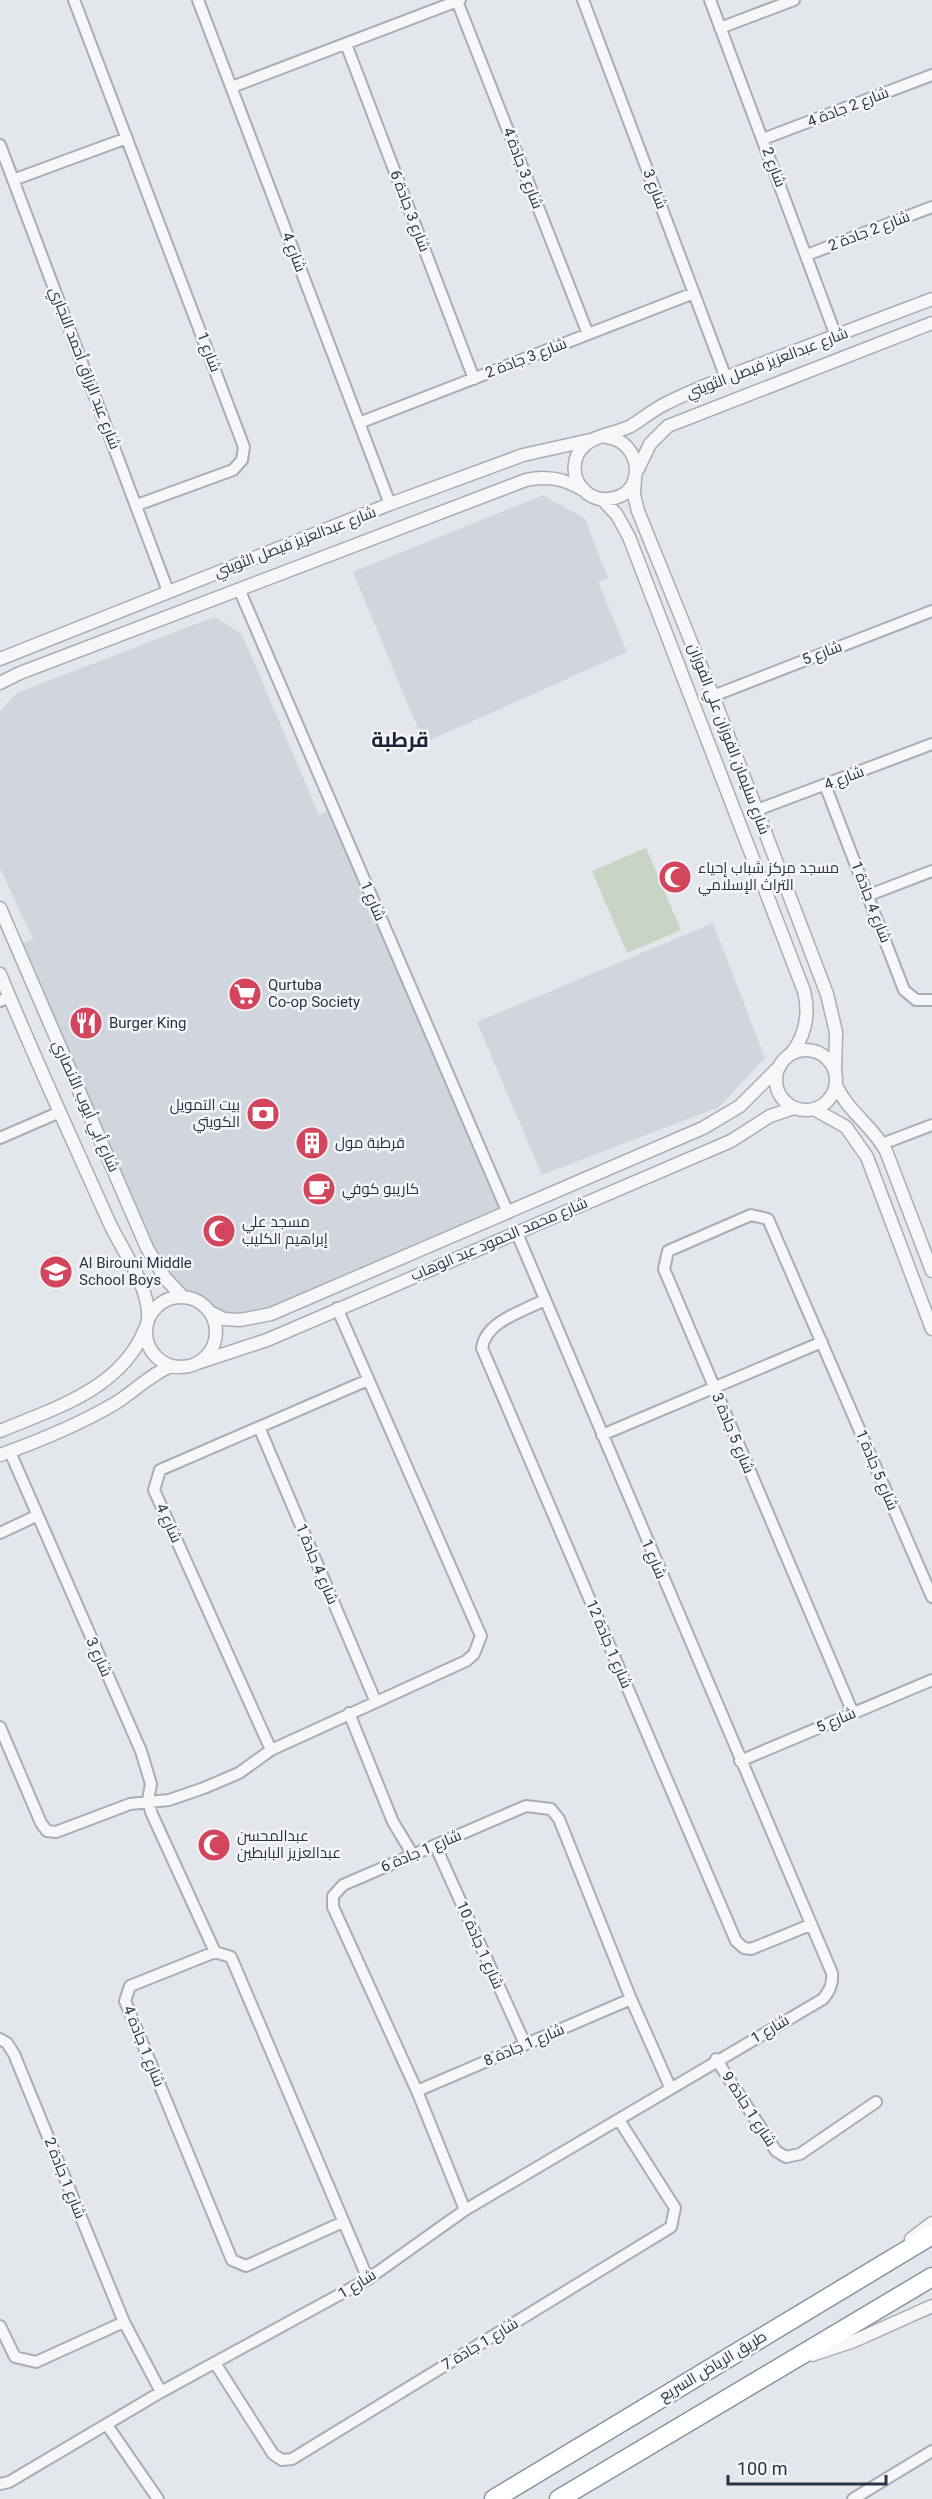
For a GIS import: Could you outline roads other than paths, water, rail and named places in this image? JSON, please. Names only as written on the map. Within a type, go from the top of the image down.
[{"type":"highway","name":"طريق الرياض السريع","points":[[494,2499],[932,2235]]},
{"type":"highway","points":[[559,2499],[932,2277]]},
{"type":"street","name":"شارع 1","points":[[74,0],[244,447],[242,460],[233,470],[137,505]]},
{"type":"street","name":"شارع 4","points":[[198,0],[390,504]]},
{"type":"street","name":"شارع 3","points":[[583,0],[726,378]]},
{"type":"street","name":"شارع 2","points":[[710,0],[836,336]]},
{"type":"street","points":[[720,28],[794,0]]},
{"type":"street","points":[[231,87],[458,1]]},
{"type":"street","name":"شارع 3 جادة 4","points":[[458,1],[588,334]]},
{"type":"street","name":"شارع 3 جادة 6","points":[[346,44],[474,379]]},
{"type":"street","name":"شارع 2 جادة 4","points":[[763,139],[932,75]]},
{"type":"street","points":[[13,180],[127,138]]},
{"type":"street","name":"شارع عبد الرزاق أحمد النجاري","points":[[0,145],[168,591]]},
{"type":"street","name":"شارع 2 جادة 2","points":[[807,255],[932,207]]},
{"type":"street","name":"شارع 3 جادة 2","points":[[359,423],[694,293]]},
{"type":"street","name":"شارع عبدالعزيز فيصل الثويني","points":[[0,659],[390,504],[533,452],[600,438],[667,403],[726,378],[932,299]]},
{"type":"street","name":"شارع عبدالعزيز فيصل الثويني","points":[[636,476],[651,444],[668,426],[932,323]]},
{"type":"street","points":[[600,438],[623,442],[636,461],[636,476],[621,496],[602,499],[585,491],[576,477],[576,459],[581,449],[600,438]]},
{"type":"street","name":"شارع سليمان الفوزان علي الفوزان","points":[[636,476],[636,506],[757,810],[831,1006],[837,1032],[835,1071]]},
{"type":"street","name":"شارع عبدالعزيز فيصل الثويني","points":[[0,683],[526,480],[544,477],[560,479],[585,491]]},
{"type":"street","name":"شارع سليمان الفوزان علي الفوزان","points":[[602,499],[626,529],[804,991],[807,1019],[801,1038],[791,1054]]},
{"type":"street","points":[[648,586],[667,580]]},
{"type":"street","name":"شارع 1","points":[[239,589],[508,1213]]},
{"type":"street","name":"شارع 5","points":[[712,696],[932,611]]},
{"type":"street","name":"شارع 4","points":[[757,810],[932,744]]},
{"type":"street","name":"شارع 4 جادة 1","points":[[825,785],[904,990],[916,1000],[932,1000]]},
{"type":"street","points":[[869,895],[932,871]]},
{"type":"street","name":"شارع أبي أيوب الأنصاري","points":[[0,908],[147,1248],[165,1278],[183,1297]]},
{"type":"street","name":"شارع أبي أيوب الأنصاري","points":[[0,974],[5,999],[142,1290],[147,1322]]},
{"type":"street","points":[[932,1271],[882,1144],[848,1105],[836,1085],[835,1071],[827,1059],[818,1053],[807,1050],[791,1054],[780,1066],[777,1078],[778,1090],[784,1100],[794,1107],[814,1109],[846,1127],[864,1151],[932,1329]]},
{"type":"street","name":"شارع محمد الحمود عبد الوهاب","points":[[210,1312],[224,1319],[240,1320],[272,1314],[508,1213],[714,1123],[754,1093],[780,1066]]},
{"type":"street","points":[[814,1109],[830,1098],[836,1085]]},
{"type":"street","name":"شارع محمد الحمود عبد الوهاب","points":[[200,1362],[267,1341],[337,1308],[731,1141],[770,1116],[794,1107]]},
{"type":"street","points":[[0,1137],[60,1112]]},
{"type":"street","points":[[882,1144],[932,1125]]},
{"type":"street","name":"شارع 5 جادة 3","points":[[768,1219],[760,1215],[751,1215],[668,1251],[664,1259],[664,1269],[853,1713]]},
{"type":"street","name":"شارع 5 جادة 1","points":[[768,1219],[932,1597]]},
{"type":"street","name":"شارع 1","points":[[0,2484],[9,2482],[161,2392],[368,2279],[465,2210],[619,2120],[670,2087],[823,1999],[829,1991],[833,1981],[832,1973],[516,1231]]},
{"type":"street","points":[[0,1431],[100,1385],[130,1358],[147,1322],[159,1304],[170,1298],[183,1297],[195,1300],[210,1312],[215,1324],[216,1336],[209,1354],[200,1362],[183,1368],[171,1366],[152,1353],[147,1342],[147,1322]]},
{"type":"street","name":"شارع 1 جادة 12","points":[[544,1300],[494,1326],[484,1336],[482,1348],[736,1941],[744,1948],[751,1949],[810,1925]]},
{"type":"street","points":[[0,1727],[47,1831],[56,1832],[130,1804],[148,1800],[169,1800],[204,1788],[239,1773],[272,1750],[375,1700],[466,1661],[474,1654],[481,1636],[337,1308]]},
{"type":"street","points":[[602,1435],[822,1342]]},
{"type":"street","points":[[5,1454],[89,1418],[117,1403],[150,1376],[171,1366]]},
{"type":"street","name":"شارع 4","points":[[272,1750],[154,1490],[160,1470],[368,1380]]},
{"type":"street","name":"شارع 4 جادة 1","points":[[259,1427],[375,1700]]},
{"type":"street","name":"شارع 3","points":[[5,1454],[36,1516],[141,1750],[151,1784],[148,1800],[151,1812],[215,1952]]},
{"type":"street","points":[[0,1533],[36,1516]]},
{"type":"street","name":"شارع 5","points":[[740,1761],[932,1680]]},
{"type":"street","points":[[349,1713],[393,1822],[413,1855]]},
{"type":"street","name":"شارع 1 جادة 6","points":[[465,2210],[417,2091],[333,1907],[333,1896],[343,1885],[526,1806],[551,1809],[559,1819],[631,1999],[670,2087]]},
{"type":"street","name":"شارع 1 جادة 10","points":[[435,1845],[525,2044]]},
{"type":"street","points":[[215,1952],[231,1957],[235,1963],[368,2279]]},
{"type":"street","name":"شارع 1 جادة 4","points":[[215,1952],[130,1986],[125,2001],[232,2260],[246,2266],[344,2222]]},
{"type":"street","name":"شارع 1 جادة 8","points":[[417,2091],[631,1999]]},
{"type":"street","name":"شارع 1 جادة 2","points":[[0,2039],[8,2043],[14,2054],[124,2322],[161,2392]]},
{"type":"street","name":"شارع 1 جادة 9","points":[[716,2060],[776,2151],[786,2157],[800,2154],[876,2102]]},
{"type":"street","name":"شارع 1 جادة 7","points":[[215,2364],[273,2454],[282,2460],[292,2458],[671,2227],[675,2208],[619,2120]]},
{"type":"street","points":[[862,2276],[932,2223]]},
{"type":"street","points":[[785,2363],[854,2341],[932,2306]]},
{"type":"street","points":[[0,2326],[15,2357],[25,2362],[36,2362],[124,2322]]},
{"type":"street","points":[[107,2425],[158,2499]]},
{"type":"street","points":[[853,2499],[932,2451]]},
{"type":"place","name":"مسجد مركز شباب إحياء التراث الإسلامي","points":[[675,877]]},
{"type":"place","name":"Qurtuba Co-op Society","points":[[245,994]]},
{"type":"place","name":"Burger King","points":[[86,1023]]},
{"type":"place","name":"بيت التمويل الكويتي","points":[[263,1114]]},
{"type":"place","name":"قرطبة مول","points":[[312,1143]]},
{"type":"place","name":"كاريبو كوفي","points":[[319,1189]]},
{"type":"place","name":"مسجد علي إبراهيم الكليب","points":[[219,1231]]},
{"type":"place","name":"Al Birouni Middle School Boys","points":[[56,1272]]},
{"type":"place","name":"عبدالمحسن عبدالعزيز البابطين","points":[[214,1845]]},
{"type":"district","name":"قرطبة","points":[[400,740]]}]
